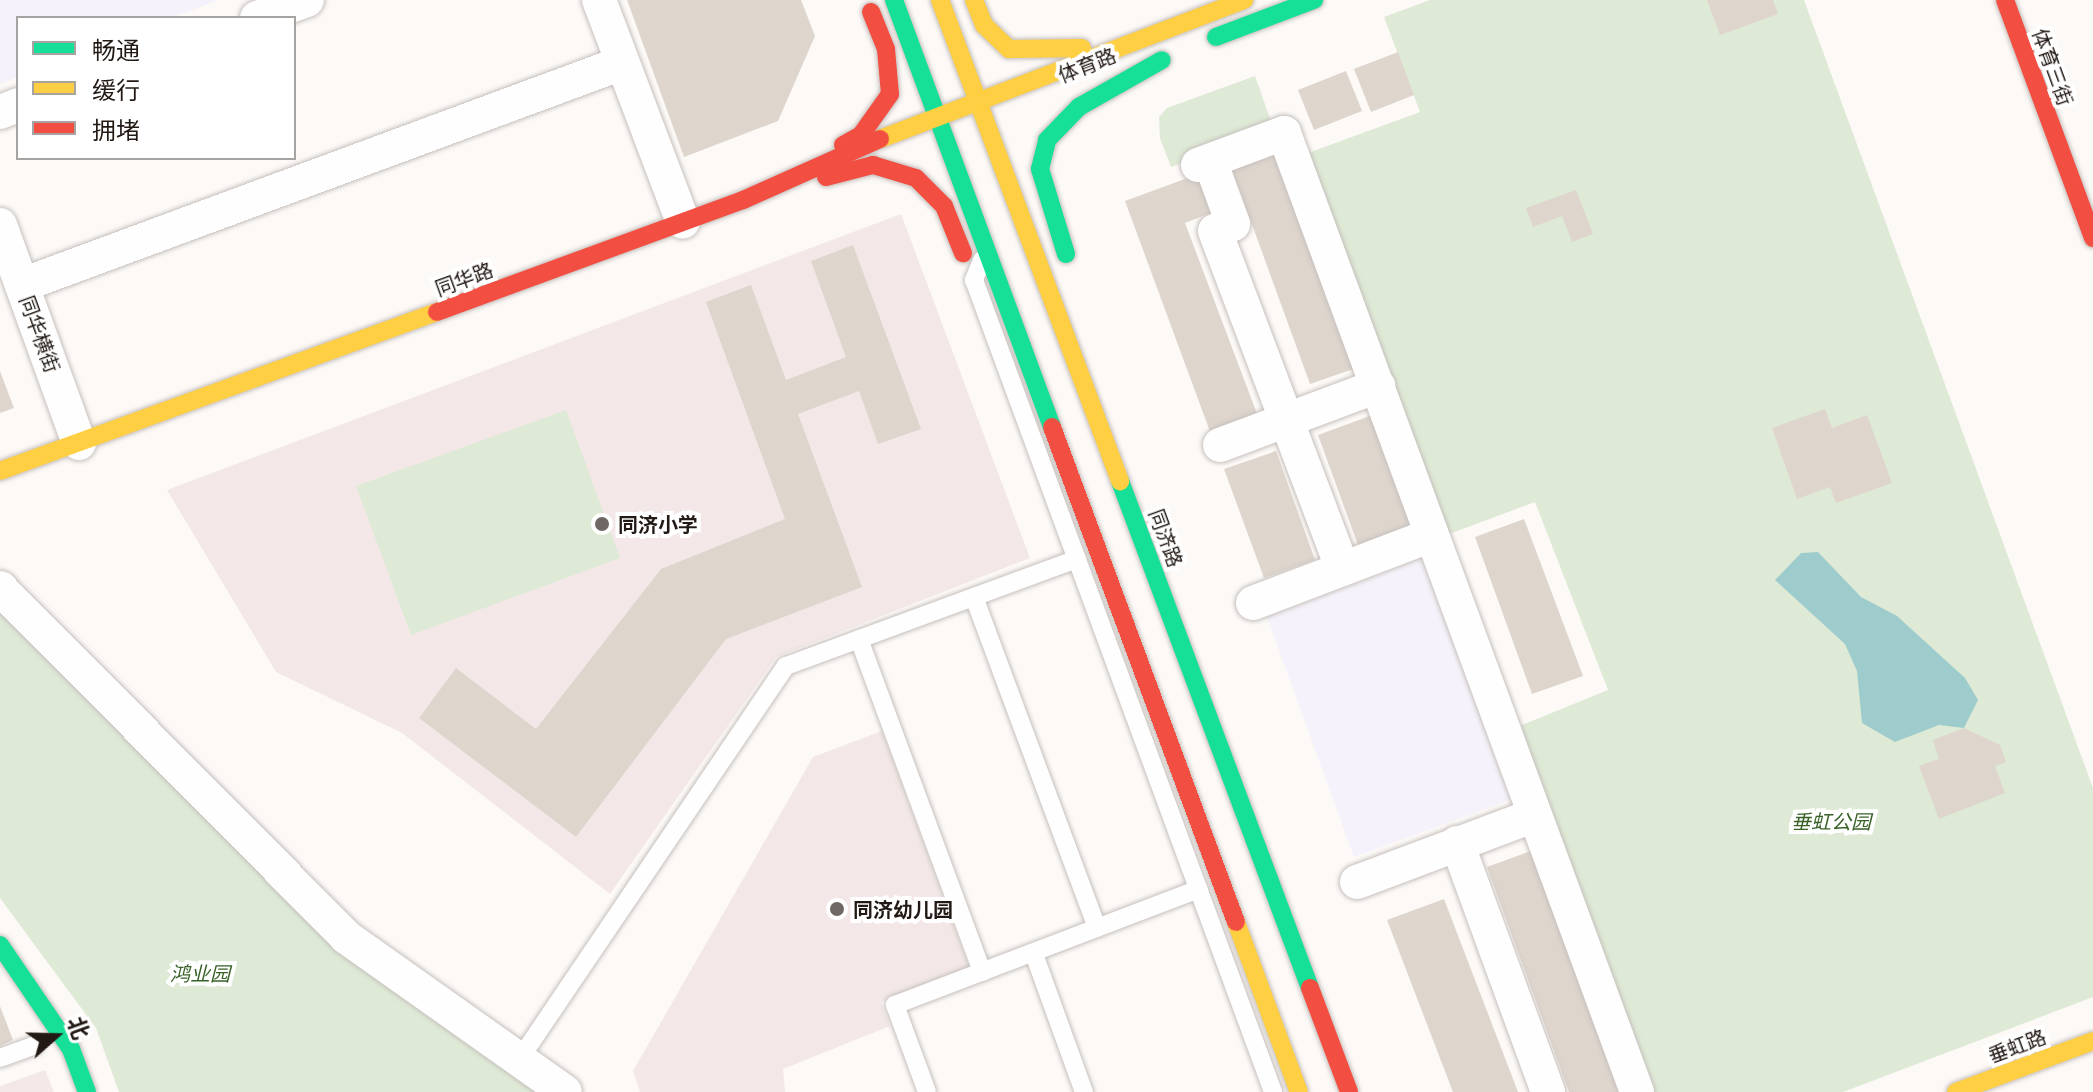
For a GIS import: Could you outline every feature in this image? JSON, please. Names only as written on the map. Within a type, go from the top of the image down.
[{"type":"main road","points":[[743,200],[861,135],[890,94],[886,49],[866,0]]},
{"type":"main road","name":"同济路","points":[[940,0],[977,99],[968,134],[987,246],[1299,1092]]},
{"type":"main road","points":[[974,0],[984,25],[1009,49],[1061,51],[1152,36]]},
{"type":"main road","name":"体育路","points":[[937,113],[1244,0]]},
{"type":"main road","name":"体育路","points":[[1060,99],[1314,0]]},
{"type":"main road","name":"体育三街","points":[[2005,0],[2093,238]]},
{"type":"main road","name":"同济路","points":[[894,2],[937,113],[968,134],[1026,226],[1349,1092]]},
{"type":"main road","points":[[1026,226],[1069,262],[1040,169],[1047,140],[1079,107],[1162,60]]},
{"type":"main road","name":"同华路","points":[[0,471],[743,200],[937,113]]},
{"type":"main road","points":[[743,200],[903,156]]},
{"type":"main road","points":[[873,165],[916,178],[944,206],[974,280]]},
{"type":"main road","points":[[0,945],[71,1049],[87,1092]]},
{"type":"main road","name":"垂虹路","points":[[1956,1092],[2093,1041]]},
{"type":"street","points":[[263,16],[307,0]]},
{"type":"street","points":[[599,0],[683,222]]},
{"type":"street","points":[[22,285],[622,63]]},
{"type":"street","points":[[1343,569],[1215,231],[1233,224],[1204,163],[1284,133],[1637,1092]]},
{"type":"street","name":"同华横街","points":[[0,225],[79,443]]},
{"type":"street","points":[[1220,445],[1378,386]]},
{"type":"street","points":[[1253,603],[1432,535]]},
{"type":"street","points":[[0,588],[346,937],[565,1092]]},
{"type":"street","points":[[1357,882],[1535,815]]},
{"type":"street","points":[[1457,843],[1548,1092]]},
{"type":"lane","points":[[987,246],[974,280],[1273,1092]]},
{"type":"lane","points":[[519,1060],[786,666],[1077,559]]},
{"type":"lane","points":[[974,597],[1097,928]]},
{"type":"lane","points":[[859,639],[982,972]]},
{"type":"lane","points":[[927,1092],[895,1005],[1199,889]]},
{"type":"lane","points":[[1034,954],[1084,1092]]},
{"type":"lane","points":[[0,1058],[35,1045]]},
{"type":"shaded area","points":[[0,0],[218,0],[176,16],[16,16],[16,78],[0,84]]},
{"type":"shaded area","name":"同济小学","points":[[901,214],[1030,558],[776,657],[610,894],[402,733],[276,672],[167,490]]},
{"type":"shaded area","points":[[1422,559],[1510,800],[1354,857],[1267,617]]},
{"type":"shaded area","name":"同济幼儿园","points":[[882,731],[969,967],[881,1002],[890,1026],[783,1069],[785,1092],[640,1092],[633,1071],[813,757]]},
{"type":"shaded area","points":[[45,1070],[54,1092],[0,1092],[0,1086]]},
{"type":"green space","name":"垂虹公园","points":[[1430,0],[1804,0],[2093,788],[2093,997],[1843,1092],[1653,1092],[1520,726],[1608,690],[1535,502],[1449,534],[1308,153],[1420,112],[1384,17]]},
{"type":"green space","points":[[1255,76],[1274,130],[1171,167],[1160,138],[1159,117],[1167,108]]},
{"type":"green space","points":[[566,410],[620,558],[411,635],[356,486]]},
{"type":"green space","name":"鸿业园","points":[[0,613],[338,946],[547,1092],[119,1092],[96,1028],[0,898]]},
{"type":"water","points":[[1818,552],[1861,597],[1897,616],[1965,678],[1978,700],[1964,728],[1939,725],[1895,742],[1862,723],[1857,671],[1845,644],[1775,580],[1801,553]]},
{"type":"building","points":[[627,0],[801,0],[815,36],[778,121],[684,157]]},
{"type":"building","points":[[1707,0],[1773,0],[1778,14],[1720,35]]},
{"type":"building","points":[[1398,52],[1414,95],[1371,112],[1354,69]]},
{"type":"building","points":[[1346,71],[1362,111],[1314,130],[1298,90]]},
{"type":"building","points":[[1280,143],[1362,366],[1310,384],[1229,161]]},
{"type":"building","points":[[1204,172],[1218,210],[1185,223],[1259,419],[1212,437],[1125,201]]},
{"type":"building","points":[[1576,190],[1593,234],[1572,242],[1562,216],[1533,227],[1526,208]]},
{"type":"building","points":[[853,245],[921,429],[878,444],[859,391],[798,414],[862,587],[726,639],[576,837],[419,718],[456,668],[536,729],[661,569],[785,519],[706,302],[751,285],[786,380],[846,357],[811,261]]},
{"type":"building","points":[[0,371],[14,408],[0,413]]},
{"type":"building","points":[[1825,409],[1832,428],[1867,415],[1892,483],[1836,503],[1830,487],[1797,499],[1772,428]]},
{"type":"building","points":[[1375,414],[1415,523],[1358,545],[1318,435]]},
{"type":"building","points":[[1276,451],[1315,560],[1264,578],[1224,469]]},
{"type":"building","points":[[1524,519],[1583,676],[1532,694],[1475,537]]},
{"type":"building","points":[[1964,728],[2000,745],[2006,762],[1995,766],[2005,793],[1939,819],[1919,766],[1939,759],[1933,740]]},
{"type":"building","points":[[1536,849],[1623,1092],[1569,1092],[1487,867]]},
{"type":"building","points":[[1444,899],[1518,1092],[1453,1092],[1387,920]]},
{"type":"building","points":[[0,1006],[13,1040],[0,1046]]},
{"type":"traffic: fast","points":[[894,0],[1052,427]]},
{"type":"traffic: fast","points":[[1216,37],[1314,0]]},
{"type":"traffic: fast","points":[[1066,254],[1040,169],[1047,140],[1079,107],[1162,60]]},
{"type":"traffic: fast","points":[[1120,481],[1310,988]]},
{"type":"traffic: fast","points":[[0,945],[71,1049],[87,1092]]},
{"type":"traffic: slow","points":[[940,0],[1120,481]]},
{"type":"traffic: slow","points":[[974,0],[984,25],[1009,49],[1082,48]]},
{"type":"traffic: slow","points":[[880,139],[1244,0]]},
{"type":"traffic: slow","points":[[0,471],[437,312]]},
{"type":"traffic: slow","points":[[1236,922],[1299,1092]]},
{"type":"traffic: slow","points":[[1956,1092],[2093,1041]]},
{"type":"traffic: jam","points":[[2005,0],[2093,238]]},
{"type":"traffic: jam","points":[[843,145],[861,135],[890,94],[886,49],[871,12]]},
{"type":"traffic: jam","points":[[437,312],[743,200],[880,139]]},
{"type":"traffic: jam","points":[[826,177],[873,165],[916,178],[944,206],[963,253]]},
{"type":"traffic: jam","points":[[1052,427],[1236,922]]},
{"type":"traffic: jam","points":[[1310,988],[1349,1092]]},
{"type":"place","name":"同济小学","points":[[602,524]]},
{"type":"place","name":"同济幼儿园","points":[[837,909]]}]
